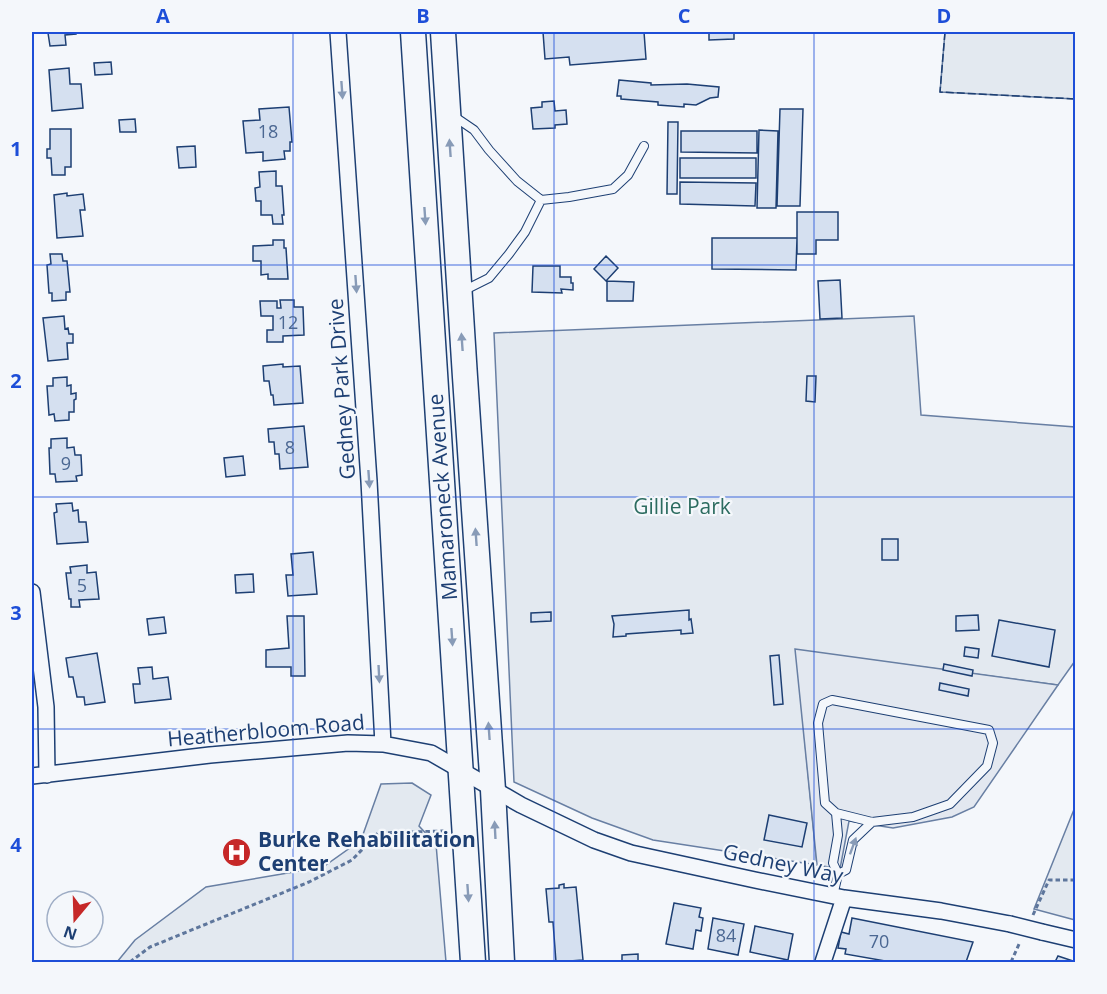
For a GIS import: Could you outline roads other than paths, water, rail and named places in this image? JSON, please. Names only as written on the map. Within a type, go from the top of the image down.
[{"type":"main road","name":"Mamaroneck Avenue","points":[[413,32],[473,963]]},
{"type":"main road","name":"Mamaroneck Avenue","points":[[443,32],[493,790],[502,963]]},
{"type":"street","name":"Gedney Park Drive","points":[[338,32],[368,469],[383,744]]},
{"type":"street","points":[[32,592],[46,708],[39,775]]},
{"type":"street","name":"Heatherbloom Road","points":[[39,775],[210,755],[348,743],[383,744],[431,753],[493,790]]},
{"type":"street","name":"Gedney Way","points":[[493,790],[594,840],[631,853],[838,897],[1010,924],[1076,940]]},
{"type":"street","points":[[823,963],[838,897]]},
{"type":"lane","points":[[448,113],[474,129],[489,150],[517,181],[541,200],[614,189],[628,175],[644,146]]},
{"type":"lane","points":[[459,293],[489,278],[525,232],[541,200]]},
{"type":"lane","points":[[832,700],[989,730],[993,743],[987,766],[950,804],[913,817],[872,822],[836,813],[825,803],[818,723],[822,704],[832,700]]},
{"type":"lane","points":[[836,813],[838,835],[833,863],[838,874],[838,897]]},
{"type":"lane","points":[[838,874],[846,870],[853,840],[872,822]]},
{"type":"place","name":"Burke Rehabilitation Center","points":[[237,852]]},
{"type":"park label","name":"Gillie Park","points":[[682,507]]}]
